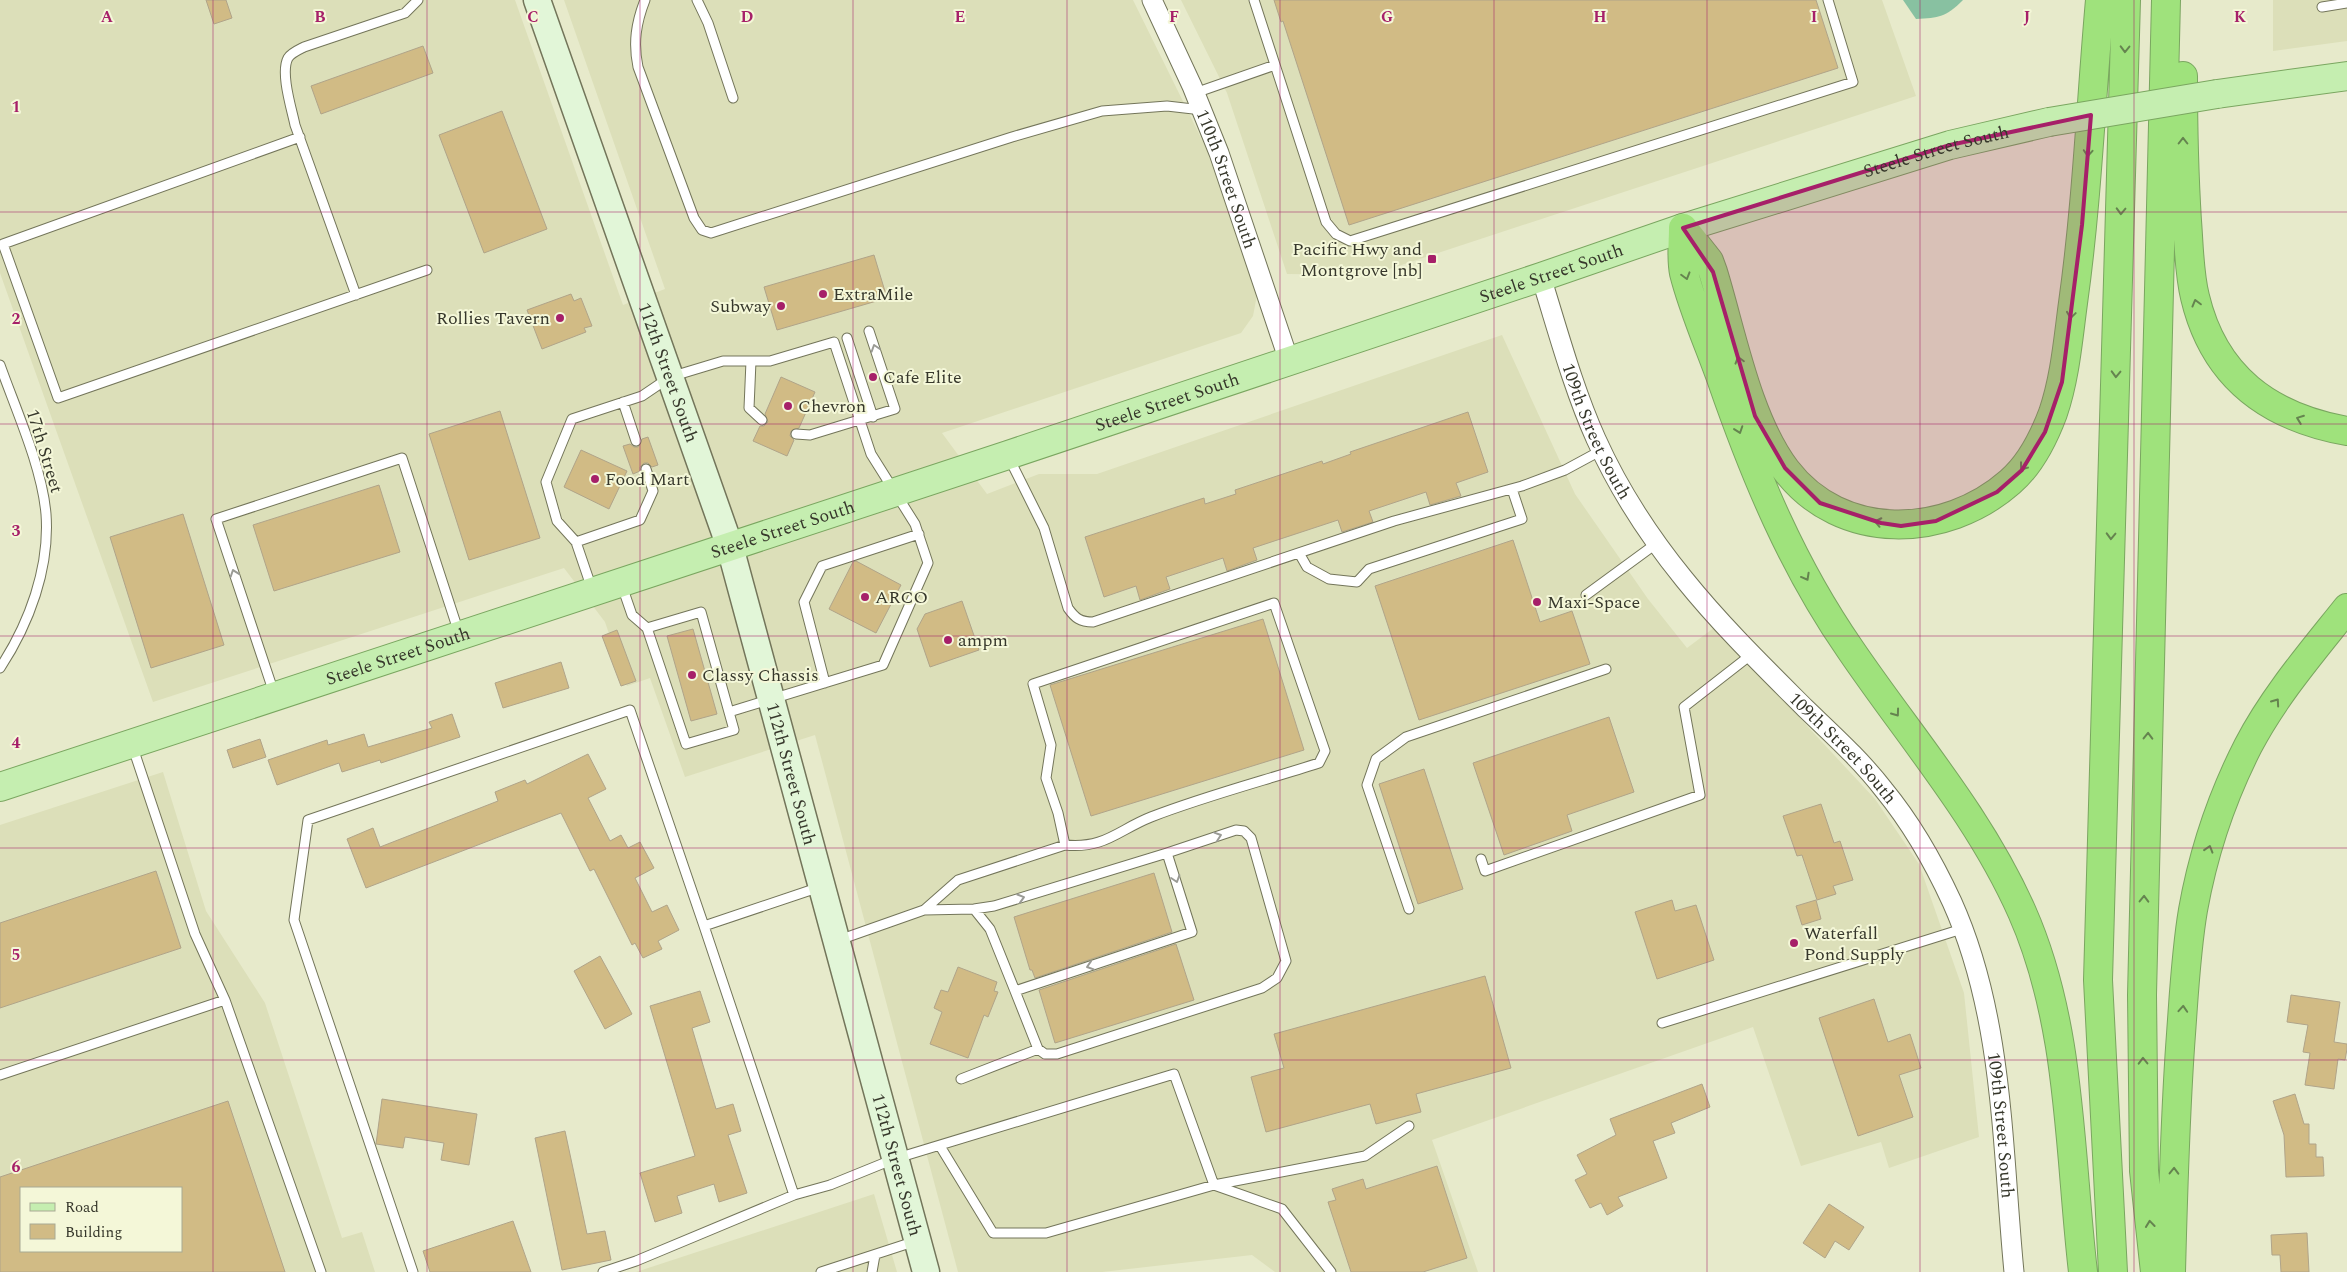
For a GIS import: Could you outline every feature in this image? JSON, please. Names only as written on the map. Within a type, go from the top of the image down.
[{"type":"highway","points":[[1683,228],[1709,261],[1714,272],[1755,416],[1785,468],[1807,493],[1820,503],[1841,512],[1881,523],[1902,526],[1936,521],[1977,503],[2011,482],[2022,470],[2045,432],[2062,382],[2082,225],[2100,0]]},
{"type":"highway","points":[[2113,1272],[2098,980],[2126,0]]},
{"type":"highway","points":[[2155,1272],[2144,1171],[2142,994],[2166,0]]},
{"type":"highway","points":[[2183,0],[2183,157],[2191,272],[2201,319],[2220,358],[2245,387],[2289,415],[2326,428],[2347,431]]},
{"type":"highway","points":[[1683,228],[1684,271],[1748,455],[1785,537],[1822,607],[1850,650],[1975,823],[2023,913],[2043,972],[2059,1036],[2083,1272]]},
{"type":"highway","points":[[2171,1272],[2176,1111],[2181,1033],[2193,912],[2202,872],[2218,818],[2248,746],[2302,664],[2347,608]]},
{"type":"main road","name":"112th Street South","points":[[537,0],[730,547],[926,1272]]},
{"type":"main road","name":"Steele Street South","points":[[0,787],[1541,278],[1683,228],[1950,145],[2049,122],[2217,94],[2347,76]]},
{"type":"street","name":"110th Street South","points":[[1152,0],[1220,153],[1289,361]]},
{"type":"street","name":"109th Street South","points":[[1541,278],[1580,397],[1602,450],[1615,478],[1644,526],[1685,580],[1752,654],[1835,736],[1888,795],[1917,836],[1953,904],[1978,978],[1993,1054],[2001,1116],[2014,1272]]},
{"type":"lane","points":[[356,295],[300,137],[289,98],[286,72],[288,59],[295,51],[304,47],[405,13],[418,0]]},
{"type":"lane","points":[[645,0],[634,47],[638,68],[694,218],[702,230],[711,233],[1102,110],[1167,106],[1198,101],[1275,65]]},
{"type":"lane","points":[[697,0],[708,23],[733,98]]},
{"type":"lane","points":[[1254,0],[1326,222],[1336,234],[1350,241],[1853,82],[1828,0]]},
{"type":"lane","points":[[2322,7],[2347,3]]},
{"type":"lane","points":[[300,137],[3,244],[58,398],[427,270]]},
{"type":"lane","points":[[796,434],[810,436],[895,409],[869,331]]},
{"type":"lane","points":[[847,338],[873,417]]},
{"type":"lane","points":[[593,592],[576,542],[557,521],[546,482],[572,419],[642,396],[670,378],[723,361],[770,361],[834,342],[871,454],[915,524],[928,563],[883,665],[729,712]]},
{"type":"lane","points":[[750,360],[749,408],[762,420]]},
{"type":"lane","name":"17th Street","points":[[0,365],[29,446],[42,490],[46,515],[43,558],[39,581],[32,605],[3,664]]},
{"type":"lane","points":[[623,402],[636,442]]},
{"type":"lane","points":[[1008,455],[1044,528],[1068,608],[1074,616],[1083,622],[1104,619],[1394,521],[1512,489],[1564,470],[1602,450]]},
{"type":"lane","points":[[275,696],[216,519],[402,458],[460,636]]},
{"type":"lane","points":[[576,542],[640,520],[653,491],[646,469]]},
{"type":"lane","points":[[1299,553],[1307,567],[1329,579],[1357,582],[1369,569],[1522,519],[1512,489]]},
{"type":"lane","points":[[825,683],[804,602],[822,566],[919,534]]},
{"type":"lane","points":[[1586,595],[1657,543]]},
{"type":"lane","points":[[621,582],[632,615],[647,628],[686,744],[734,730],[701,612],[647,628]]},
{"type":"lane","points":[[924,910],[958,880],[1065,845],[1080,847],[1114,838],[1150,818],[1319,763],[1324,751],[1274,603],[1033,684],[1052,745],[1046,778],[1058,813],[1065,845]]},
{"type":"lane","points":[[1481,859],[1485,871],[1700,795],[1684,707],[1752,654]]},
{"type":"lane","points":[[1409,909],[1367,785],[1376,759],[1406,737],[1606,669]]},
{"type":"lane","points":[[413,1272],[294,920],[308,820],[630,710],[794,1195]]},
{"type":"lane","points":[[132,744],[195,934],[225,1000],[321,1272]]},
{"type":"lane","points":[[837,941],[924,910],[974,909],[994,906],[1168,853],[1236,830],[1244,831],[1251,838],[1286,961],[1277,978],[1262,988],[1057,1054],[1045,1054],[1038,1049],[990,929],[974,909]]},
{"type":"lane","points":[[1015,991],[1192,932],[1168,853]]},
{"type":"lane","points":[[704,926],[822,886]]},
{"type":"lane","points":[[1662,1023],[1962,930]]},
{"type":"lane","points":[[0,1075],[225,1000]]},
{"type":"lane","points":[[961,1079],[1038,1049]]},
{"type":"lane","points":[[603,1272],[636,1261],[794,1195],[830,1185],[894,1159],[1174,1074],[1214,1185]]},
{"type":"lane","points":[[940,1146],[993,1232],[1046,1233],[1214,1185],[1365,1156],[1409,1126]]},
{"type":"lane","points":[[1214,1185],[1282,1209],[1331,1272]]},
{"type":"lane","points":[[821,1272],[917,1241]]},
{"type":"lane","points":[[872,1272],[875,1255]]},
{"type":"highlighted area","points":[[2091,115],[2082,225],[2062,382],[2045,432],[2022,470],[1997,492],[1936,521],[1901,526],[1881,523],[1820,503],[1785,468],[1755,416],[1713,272],[1683,228],[1950,145]]},
{"type":"shaded area","points":[[0,0],[515,0],[623,305],[665,289],[564,0],[1133,0],[1206,148],[1257,295],[1253,316],[1241,333],[942,433],[987,494],[1039,474],[1097,474],[1502,335],[1575,494],[1648,599],[1687,648],[1715,627],[1875,799],[1919,864],[1964,993],[1979,1137],[1889,1168],[1881,1142],[1801,1166],[1753,1027],[1432,1140],[1478,1272],[1275,1272],[1252,1255],[1102,1272],[958,1272],[815,735],[685,777],[650,678],[627,686],[605,622],[564,568],[153,702],[0,273]]},
{"type":"shaded area","points":[[1181,0],[1882,0],[1916,96],[1371,275],[1287,274],[1227,93]]},
{"type":"shaded area","points":[[1903,0],[1963,0],[1942,16],[1916,19]]},
{"type":"shaded area","points":[[2273,0],[2347,0],[2347,41],[2273,51]]},
{"type":"shaded area","points":[[163,772],[206,911],[265,1003],[342,1238],[362,1232],[375,1272],[0,1272],[0,825]]},
{"type":"shaded area","points":[[874,1194],[897,1272],[636,1272]]},
{"type":"building","points":[[206,0],[226,0],[232,18],[214,24]]},
{"type":"building","points":[[1274,0],[1816,0],[1838,68],[1349,225],[1283,21],[1281,22]]},
{"type":"building","points":[[423,46],[433,73],[321,114],[311,86]]},
{"type":"building","points":[[502,111],[547,229],[484,253],[439,135]]},
{"type":"building","points":[[874,255],[887,298],[777,330],[764,287]]},
{"type":"building","name":"Rollies Tavern","points":[[571,294],[574,301],[581,298],[592,326],[584,328],[586,332],[542,349],[527,310]]},
{"type":"building","name":"Chevron","points":[[781,377],[815,392],[799,428],[791,431],[790,436],[794,440],[787,456],[753,441],[760,426],[764,426],[768,422],[765,414]]},
{"type":"building","points":[[500,411],[540,538],[469,560],[429,434]]},
{"type":"building","points":[[1468,412],[1488,472],[1456,483],[1461,496],[1430,505],[1426,492],[1369,511],[1373,522],[1342,532],[1338,520],[1253,548],[1257,560],[1227,571],[1223,558],[1166,577],[1170,589],[1140,600],[1136,586],[1104,597],[1085,537],[1204,498],[1205,504],[1236,494],[1235,490],[1322,461],[1323,464],[1351,454],[1350,452]]},
{"type":"building","points":[[648,437],[658,465],[652,467],[648,463],[644,463],[640,467],[640,471],[633,474],[623,446],[630,444],[638,447],[642,439]]},
{"type":"building","name":"Food Mart","points":[[581,450],[627,471],[609,509],[564,487]]},
{"type":"building","points":[[379,485],[400,552],[274,591],[253,525]]},
{"type":"building","points":[[183,514],[224,645],[151,668],[110,537]]},
{"type":"building","points":[[1513,540],[1540,622],[1572,611],[1590,664],[1419,720],[1375,586]]},
{"type":"building","name":"ARCO","points":[[856,561],[901,585],[876,633],[829,609],[853,562]]},
{"type":"building","name":"ampm","points":[[962,601],[979,650],[930,667],[917,629],[925,614]]},
{"type":"building","points":[[1263,619],[1304,750],[1091,816],[1050,685]]},
{"type":"building","name":"Classy Chassis","points":[[693,629],[717,714],[691,721],[667,636]]},
{"type":"building","points":[[617,630],[636,681],[621,686],[602,636]]},
{"type":"building","points":[[561,662],[569,688],[503,708],[495,683]]},
{"type":"building","points":[[452,714],[460,737],[381,763],[380,760],[342,772],[339,763],[277,785],[268,760],[327,740],[328,745],[364,734],[368,747],[432,728],[429,722]]},
{"type":"building","points":[[1609,717],[1634,792],[1567,815],[1572,831],[1504,855],[1473,763]]},
{"type":"building","points":[[260,739],[266,757],[233,768],[227,750]]},
{"type":"building","points":[[588,754],[606,789],[588,798],[610,841],[621,835],[628,848],[640,842],[654,868],[635,878],[652,912],[667,905],[679,930],[658,941],[662,949],[643,958],[635,943],[632,945],[594,869],[590,871],[561,813],[366,888],[347,839],[373,828],[380,847],[498,801],[495,792],[525,780],[527,784]]},
{"type":"building","points":[[1424,769],[1463,889],[1418,904],[1379,784]]},
{"type":"building","points":[[1821,804],[1834,843],[1840,841],[1853,880],[1833,886],[1836,894],[1817,900],[1802,855],[1797,856],[1783,816]]},
{"type":"building","points":[[156,871],[181,948],[0,1008],[0,923]]},
{"type":"building","points":[[1154,873],[1172,932],[1035,978],[1032,970],[1030,970],[1014,917]]},
{"type":"building","points":[[1672,900],[1675,911],[1696,905],[1714,960],[1657,979],[1635,912]]},
{"type":"building","points":[[1816,900],[1821,919],[1802,925],[1796,906]]},
{"type":"building","points":[[1176,944],[1194,1000],[1055,1043],[1039,990]]},
{"type":"building","points":[[600,956],[632,1014],[605,1029],[574,971]]},
{"type":"building","points":[[958,967],[997,982],[994,991],[998,992],[988,1017],[984,1015],[968,1058],[930,1044],[942,1012],[934,1008],[941,990],[948,992]]},
{"type":"building","points":[[1485,976],[1511,1068],[1416,1094],[1421,1112],[1376,1124],[1370,1104],[1266,1132],[1251,1077],[1284,1068],[1274,1034]]},
{"type":"building","points":[[700,991],[710,1022],[692,1028],[716,1109],[733,1104],[741,1131],[728,1135],[747,1193],[719,1202],[714,1184],[677,1196],[682,1213],[655,1222],[640,1173],[695,1156],[650,1006]]},
{"type":"building","points":[[2291,995],[2340,1002],[2334,1042],[2347,1044],[2347,1049],[2345,1060],[2338,1059],[2334,1089],[2305,1085],[2310,1053],[2303,1052],[2308,1025],[2287,1022]]},
{"type":"building","points":[[1874,999],[1888,1042],[1910,1034],[1921,1068],[1899,1075],[1913,1117],[1858,1136],[1819,1018]]},
{"type":"building","points":[[1702,1084],[1710,1107],[1671,1123],[1675,1133],[1653,1141],[1667,1178],[1618,1197],[1623,1206],[1607,1215],[1601,1203],[1590,1208],[1575,1180],[1587,1174],[1577,1155],[1616,1135],[1610,1119]]},
{"type":"building","points":[[2295,1094],[2304,1124],[2309,1124],[2309,1144],[2316,1144],[2316,1157],[2323,1157],[2324,1176],[2286,1177],[2284,1135],[2273,1101]]},
{"type":"building","points":[[382,1099],[477,1114],[469,1165],[441,1160],[444,1143],[405,1137],[403,1148],[376,1144]]},
{"type":"building","points":[[228,1101],[285,1272],[0,1272],[0,1177]]},
{"type":"building","points":[[565,1131],[587,1234],[605,1231],[611,1260],[562,1270],[535,1138]]},
{"type":"building","points":[[1437,1166],[1467,1258],[1423,1272],[1351,1272],[1328,1202],[1336,1200],[1332,1189],[1363,1179],[1366,1189]]},
{"type":"building","points":[[1829,1204],[1864,1227],[1849,1250],[1835,1241],[1825,1258],[1803,1243]]},
{"type":"building","points":[[513,1221],[531,1272],[430,1272],[423,1251]]},
{"type":"building","points":[[2307,1233],[2309,1272],[2281,1272],[2280,1255],[2272,1255],[2271,1235]]},
{"type":"place","name":"Pacific Hwy and Montgrove [nb]","points":[[1432,259]]},
{"type":"place","name":"ExtraMile","points":[[823,294]]},
{"type":"place","name":"Subway","points":[[781,306]]},
{"type":"place","name":"Rollies Tavern","points":[[560,318]]},
{"type":"place","name":"Cafe Elite","points":[[873,377]]},
{"type":"place","name":"Chevron","points":[[788,406]]},
{"type":"place","name":"Food Mart","points":[[595,479]]},
{"type":"place","name":"ARCO","points":[[865,597]]},
{"type":"place","name":"Maxi-Space","points":[[1537,602]]},
{"type":"place","name":"ampm","points":[[948,640]]},
{"type":"place","name":"Classy Chassis","points":[[692,675]]},
{"type":"place","name":"Waterfall Pond Supply","points":[[1794,943]]}]
